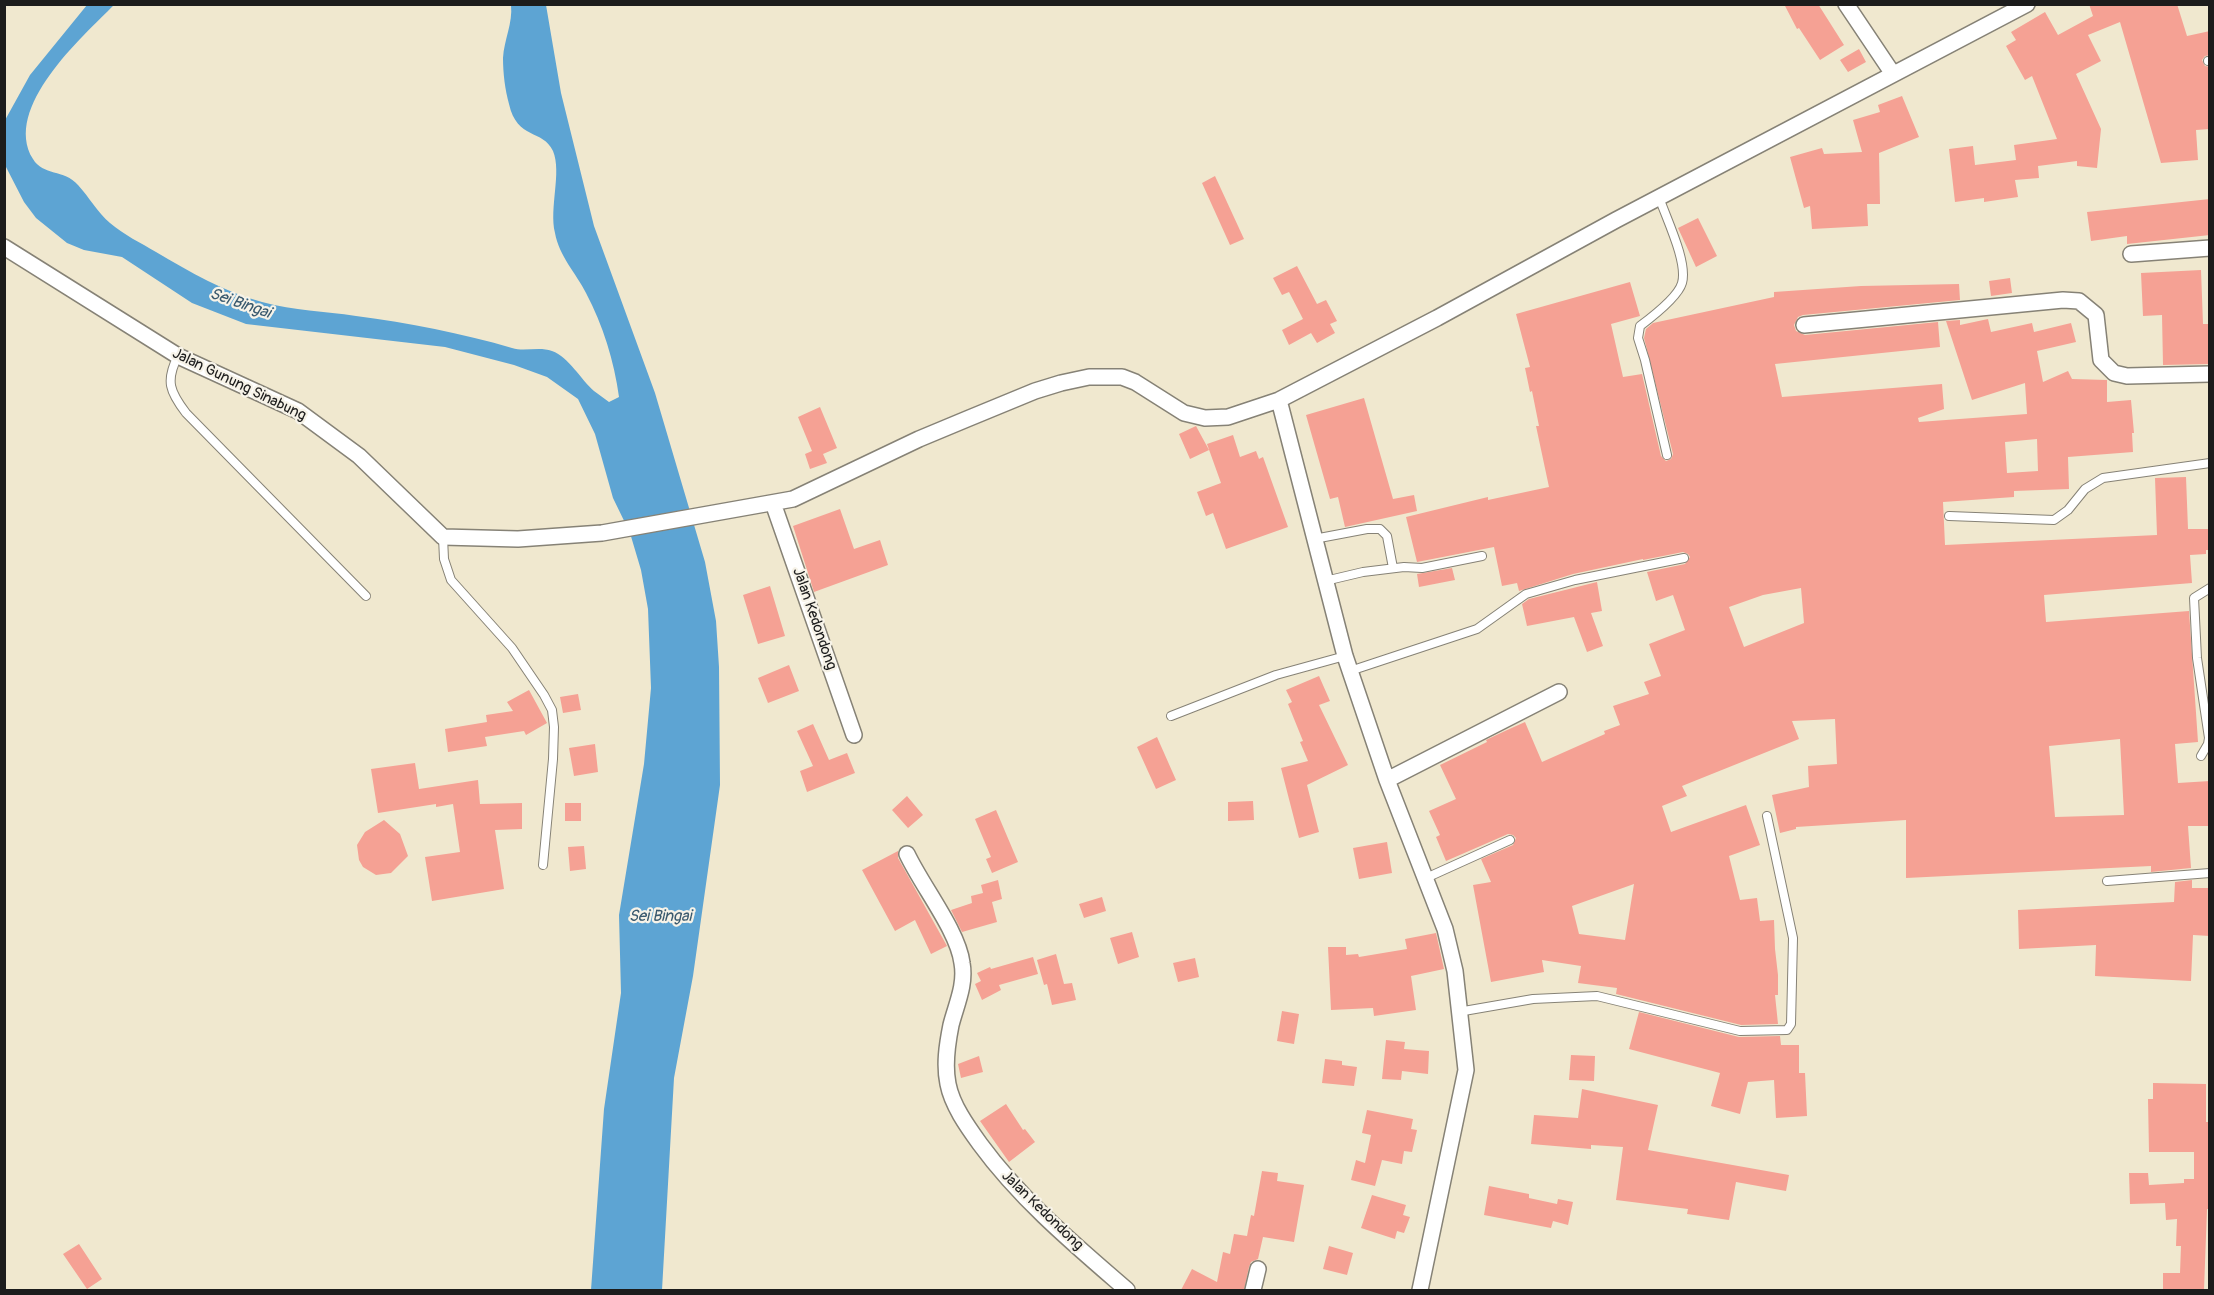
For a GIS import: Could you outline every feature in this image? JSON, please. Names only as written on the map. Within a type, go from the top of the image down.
[{"type":"street","points":[[1846,4],[1893,74]]},
{"type":"street","points":[[443,537],[518,539],[602,533],[793,499],[919,439],[1035,391],[1061,382],[1089,377],[1122,377],[1135,382],[1184,412],[1205,418],[1228,417],[1279,400],[2021,6]]},
{"type":"street","name":"Jalan Gunung Sinabung","points":[[4,247],[178,356],[298,411],[359,456],[443,537]]},
{"type":"street","points":[[2131,254],[2210,248]]},
{"type":"street","points":[[1804,325],[2063,300],[2079,301],[2096,315],[2101,360],[2114,373],[2127,376],[2210,374]]},
{"type":"street","points":[[1279,400],[1345,656],[1387,780],[1445,929],[1455,971],[1466,1070],[1420,1290]]},
{"type":"street","name":"Jalan Kedondong","points":[[773,502],[854,735]]},
{"type":"street","points":[[1387,780],[1559,692]]},
{"type":"street","name":"Jalan Kedondong","points":[[907,854],[954,939],[963,964],[961,992],[951,1026],[945,1064],[948,1086],[960,1114],[993,1161],[1022,1195],[1127,1290]]},
{"type":"street","points":[[1253,1290],[1258,1269]]},
{"type":"lane","points":[[1659,197],[1684,274],[1682,285],[1676,294],[1640,326],[1638,338],[1667,455]]},
{"type":"lane","points":[[178,356],[170,372],[170,385],[175,398],[186,413],[366,596]]},
{"type":"lane","points":[[1948,516],[2054,520],[2068,510],[2085,489],[2103,478],[2210,462]]},
{"type":"lane","points":[[1314,539],[1367,529],[1380,529],[1387,536],[1393,568]]},
{"type":"lane","points":[[443,537],[444,559],[451,580],[512,648],[539,686],[552,710],[553,759],[543,865]]},
{"type":"lane","points":[[1325,581],[1363,572],[1393,568],[1422,568],[1482,556]]},
{"type":"lane","points":[[1350,671],[1477,629],[1526,594],[1575,580],[1684,558]]},
{"type":"lane","points":[[2201,756],[2209,738],[2197,658],[2194,598],[2210,588]]},
{"type":"lane","points":[[1171,716],[1276,675],[1345,656]]},
{"type":"lane","points":[[1458,1012],[1533,999],[1597,996],[1740,1031],[1787,1030],[1791,1024],[1793,938],[1767,816]]},
{"type":"lane","points":[[1426,878],[1510,840]]},
{"type":"lane","points":[[2107,881],[2210,873]]},
{"type":"water","name":"Sei Bingai","points":[[87,5],[114,5],[83,35],[50,75],[37,96],[28,118],[26,139],[37,164],[72,180],[101,215],[115,227],[208,281],[262,302],[415,325],[517,349],[552,351],[564,358],[594,391],[609,402],[619,397],[607,344],[592,305],[564,257],[555,233],[553,212],[556,169],[553,151],[543,139],[524,129],[518,123],[509,104],[505,87],[503,58],[511,18],[511,5],[546,5],[561,93],[594,226],[655,393],[705,562],[716,621],[719,667],[720,785],[693,976],[674,1078],[662,1290],[591,1290],[604,1109],[621,993],[619,915],[644,764],[651,688],[648,609],[641,570],[630,533],[613,498],[595,434],[578,399],[547,377],[514,365],[445,347],[246,324],[192,303],[122,257],[84,250],[67,243],[36,218],[24,202],[6,167],[4,122],[30,75]]},
{"type":"building","points":[[1784,4],[1818,4],[1844,45],[1820,60],[1799,28],[1797,29]]},
{"type":"building","points":[[2089,4],[2177,4],[2187,36],[2210,31],[2210,55],[2205,56],[2202,60],[2205,66],[2210,67],[2210,129],[2196,130],[2198,160],[2161,163],[2120,22],[2088,35],[2101,61],[2076,74],[2101,129],[2097,168],[2077,166],[2077,161],[2038,166],[2039,178],[2015,180],[2018,197],[1984,202],[1984,198],[1955,202],[1949,149],[1973,146],[1975,165],[2016,160],[2014,145],[2057,139],[2032,76],[2025,80],[2006,46],[2016,40],[2011,32],[2045,12],[2058,35],[2093,16]]},
{"type":"building","points":[[1859,49],[1866,62],[1848,72],[1840,60]]},
{"type":"building","points":[[1902,96],[1919,137],[1879,153],[1880,204],[1867,204],[1868,226],[1812,229],[1810,206],[1804,208],[1790,157],[1822,148],[1824,154],[1862,152],[1853,120],[1880,112],[1878,105]]},
{"type":"building","points":[[1215,176],[1244,239],[1230,245],[1202,183]]},
{"type":"building","points":[[2210,199],[2210,235],[2127,244],[2127,236],[2091,241],[2087,212]]},
{"type":"building","points":[[1698,218],[1717,256],[1696,267],[1678,228]]},
{"type":"building","points":[[1297,266],[1317,304],[1326,300],[1337,321],[1330,324],[1335,333],[1317,343],[1311,333],[1289,345],[1282,330],[1303,319],[1289,292],[1282,295],[1273,278]]},
{"type":"building","points":[[2201,270],[2203,324],[2210,324],[2210,364],[2163,365],[2162,315],[2143,316],[2141,273]]},
{"type":"building","points":[[2010,278],[2012,293],[1991,296],[1989,281]]},
{"type":"building","points":[[1630,282],[1640,316],[1611,324],[1623,377],[1642,374],[1661,456],[1666,461],[1671,459],[1673,454],[1644,338],[1646,329],[1653,323],[1774,297],[1774,292],[1861,286],[1959,284],[1960,300],[1803,315],[1798,317],[1794,325],[1796,331],[1805,335],[1938,322],[1940,347],[1775,364],[1782,397],[1942,384],[1944,409],[1918,418],[1919,422],[2027,414],[2025,383],[1972,400],[1946,321],[1960,320],[1960,325],[1988,319],[1991,332],[2032,323],[2034,332],[2071,323],[2076,342],[2037,351],[2043,382],[2068,371],[2072,379],[2107,380],[2107,402],[2131,400],[2133,452],[2068,457],[2069,489],[2014,491],[2014,497],[1943,502],[1945,545],[2157,535],[2155,478],[2186,477],[2188,529],[2210,529],[2210,550],[2206,550],[2206,554],[2190,555],[2192,583],[2044,595],[2046,622],[2189,611],[2198,742],[2175,744],[2178,783],[2210,781],[2210,826],[2188,826],[2191,868],[2151,872],[2151,866],[1906,878],[1906,820],[1796,827],[1796,829],[1780,833],[1772,795],[1809,787],[1808,766],[1837,764],[1835,719],[1792,721],[1799,739],[1682,786],[1687,796],[1662,806],[1671,832],[1746,805],[1760,845],[1729,856],[1740,900],[1757,898],[1760,921],[1774,920],[1778,975],[1778,995],[1775,995],[1778,1024],[1741,1025],[1616,994],[1617,988],[1578,983],[1581,966],[1542,960],[1544,972],[1491,982],[1473,885],[1491,882],[1481,859],[1513,845],[1516,838],[1508,834],[1446,861],[1436,837],[1440,835],[1429,811],[1456,799],[1440,765],[1525,722],[1542,762],[1620,725],[1613,706],[1649,694],[1644,682],[1661,676],[1649,644],[1685,630],[1673,595],[1656,601],[1647,572],[1685,564],[1690,557],[1683,552],[1643,559],[1573,574],[1519,591],[1517,583],[1502,586],[1494,547],[1417,562],[1406,517],[1488,497],[1488,500],[1549,487],[1536,426],[1539,426],[1532,391],[1530,392],[1525,368],[1530,367],[1516,314]],"holes":[[[2037,439],[2038,471],[2007,473],[2005,442]],[[1801,588],[1804,623],[1744,647],[1729,607],[1763,595]],[[2120,739],[2124,815],[2055,817],[2049,746]],[[1634,884],[1625,940],[1579,934],[1572,906]]]},
{"type":"building","points":[[1364,398],[1393,499],[1414,495],[1417,511],[1345,527],[1338,497],[1330,499],[1306,415]]},
{"type":"building","points":[[820,407],[837,448],[823,454],[827,463],[810,469],[805,454],[812,451],[798,417]]},
{"type":"building","points":[[1196,426],[1209,450],[1190,459],[1179,434]]},
{"type":"building","points":[[1233,435],[1240,457],[1256,451],[1259,459],[1263,457],[1288,527],[1226,549],[1213,513],[1206,516],[1197,492],[1221,483],[1207,444]]},
{"type":"building","points":[[840,509],[854,549],[880,540],[888,565],[814,592],[793,526]]},
{"type":"building","points":[[1452,568],[1455,580],[1419,587],[1417,574]]},
{"type":"building","points":[[1597,582],[1602,611],[1591,613],[1603,646],[1587,652],[1574,617],[1527,626],[1522,604],[1529,599]]},
{"type":"building","points":[[770,586],[785,636],[758,644],[743,595]]},
{"type":"building","points":[[789,665],[799,691],[768,703],[758,678]]},
{"type":"building","points":[[1319,676],[1330,701],[1319,705],[1348,765],[1307,785],[1319,832],[1299,838],[1281,768],[1308,761],[1300,742],[1303,741],[1288,704],[1292,702],[1286,690]]},
{"type":"building","points":[[529,690],[547,723],[526,735],[524,731],[485,737],[487,746],[448,752],[445,729],[487,722],[486,715],[513,711],[507,702]]},
{"type":"building","points":[[578,694],[581,710],[563,713],[560,697]]},
{"type":"building","points":[[813,724],[829,760],[847,753],[855,773],[807,792],[800,771],[813,766],[797,731]]},
{"type":"building","points":[[1157,737],[1176,780],[1156,789],[1137,747]]},
{"type":"building","points":[[595,744],[598,772],[574,776],[569,748]]},
{"type":"building","points":[[415,763],[419,789],[478,780],[480,804],[522,803],[522,829],[495,830],[504,889],[432,901],[425,857],[460,852],[453,804],[436,807],[436,804],[378,813],[371,769]]},
{"type":"building","points":[[907,796],[923,815],[908,828],[892,810]]},
{"type":"building","points":[[1253,801],[1254,820],[1228,821],[1228,802]]},
{"type":"building","points":[[565,803],[581,803],[581,821],[565,821]]},
{"type":"building","points":[[996,810],[1018,862],[992,873],[986,859],[991,857],[975,819]]},
{"type":"building","points":[[384,820],[400,834],[408,856],[391,873],[376,875],[363,867],[359,860],[357,845],[365,832]]},
{"type":"building","points":[[1387,842],[1392,873],[1359,879],[1353,848]]},
{"type":"building","points":[[584,846],[586,869],[570,871],[568,847]]},
{"type":"building","points":[[898,851],[898,858],[947,946],[931,954],[915,920],[895,931],[862,870]]},
{"type":"building","points":[[998,880],[1002,899],[992,902],[997,922],[962,932],[951,910],[972,903],[971,896],[983,893],[981,885]]},
{"type":"building","points":[[2192,880],[2192,888],[2210,888],[2210,936],[2193,935],[2191,981],[2095,976],[2096,945],[2019,949],[2018,910],[2174,902],[2175,882]]},
{"type":"building","points":[[1102,897],[1106,911],[1084,918],[1079,904]]},
{"type":"building","points":[[1132,932],[1139,957],[1118,964],[1110,938]]},
{"type":"building","points":[[1436,933],[1444,969],[1411,976],[1416,1010],[1374,1016],[1373,1008],[1331,1010],[1328,947],[1346,947],[1346,955],[1358,954],[1359,957],[1407,949],[1405,939]]},
{"type":"building","points":[[1056,954],[1064,984],[1072,983],[1076,1000],[1052,1005],[1047,984],[1044,985],[1037,960]]},
{"type":"building","points":[[1033,957],[1038,974],[999,985],[1001,990],[982,1000],[975,984],[981,981],[977,973],[990,967],[991,969]]},
{"type":"building","points":[[1195,958],[1199,977],[1178,982],[1173,963]]},
{"type":"building","points":[[1282,1011],[1299,1014],[1294,1044],[1277,1041]]},
{"type":"building","points":[[1639,1012],[1739,1037],[1780,1036],[1781,1045],[1799,1045],[1799,1073],[1805,1073],[1807,1116],[1776,1118],[1774,1080],[1748,1082],[1740,1114],[1711,1106],[1720,1073],[1629,1049]]},
{"type":"building","points":[[1386,1040],[1405,1042],[1404,1049],[1429,1051],[1428,1074],[1402,1071],[1401,1080],[1382,1079]]},
{"type":"building","points":[[1571,1055],[1595,1056],[1594,1081],[1569,1080]]},
{"type":"building","points":[[979,1056],[983,1072],[961,1078],[958,1064]]},
{"type":"building","points":[[1325,1059],[1342,1061],[1342,1065],[1357,1067],[1354,1086],[1322,1083]]},
{"type":"building","points":[[2153,1083],[2206,1084],[2206,1122],[2210,1122],[2210,1209],[2207,1209],[2204,1290],[2163,1290],[2163,1273],[2180,1273],[2181,1246],[2176,1246],[2177,1219],[2166,1220],[2165,1203],[2130,1204],[2129,1173],[2148,1173],[2149,1185],[2184,1183],[2184,1179],[2194,1179],[2194,1152],[2149,1152],[2148,1099],[2153,1099]]},
{"type":"building","points":[[1582,1089],[1658,1105],[1648,1150],[1789,1175],[1786,1191],[1736,1182],[1729,1220],[1687,1214],[1688,1209],[1616,1200],[1623,1147],[1591,1145],[1591,1149],[1531,1144],[1534,1115],[1578,1118]]},
{"type":"building","points":[[1006,1104],[1023,1130],[1025,1129],[1035,1142],[1009,1162],[980,1121]]},
{"type":"building","points":[[1367,1110],[1413,1119],[1411,1129],[1417,1130],[1412,1152],[1404,1151],[1402,1164],[1382,1160],[1375,1186],[1351,1180],[1356,1160],[1365,1163],[1371,1135],[1362,1133]]},
{"type":"building","points":[[1262,1171],[1278,1173],[1277,1181],[1304,1185],[1294,1242],[1263,1237],[1258,1259],[1251,1262],[1249,1267],[1244,1290],[1181,1290],[1192,1269],[1217,1282],[1223,1252],[1230,1254],[1234,1234],[1247,1236],[1251,1215],[1254,1216]]},
{"type":"building","points":[[1489,1186],[1529,1194],[1529,1198],[1557,1204],[1558,1199],[1573,1202],[1568,1225],[1553,1221],[1551,1228],[1484,1215]]},
{"type":"building","points":[[1372,1195],[1406,1205],[1403,1215],[1410,1217],[1404,1233],[1397,1231],[1395,1239],[1361,1228]]},
{"type":"building","points":[[79,1244],[102,1279],[87,1289],[63,1254]]},
{"type":"building","points":[[1329,1246],[1353,1253],[1347,1275],[1323,1269]]}]
